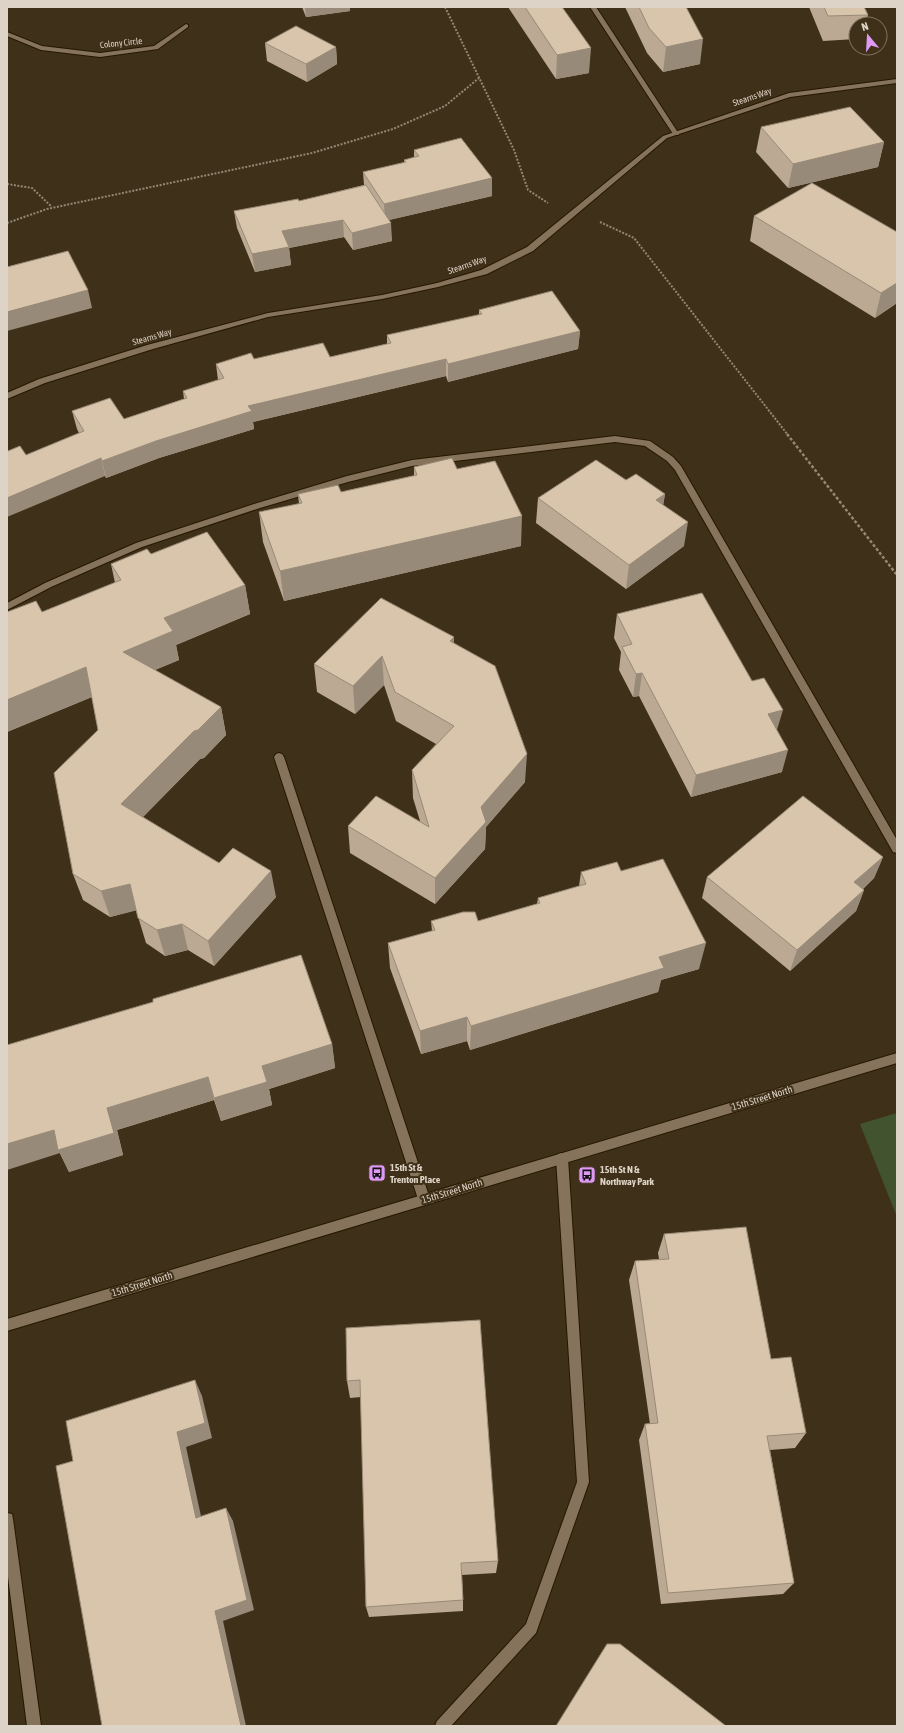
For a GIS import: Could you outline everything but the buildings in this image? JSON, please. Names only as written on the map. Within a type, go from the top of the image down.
[{"type":"street","points":[[593,7],[676,134]]},
{"type":"street","name":"Colony Circle","points":[[7,34],[41,48],[100,55],[156,48],[186,26]]},
{"type":"street","name":"Stearns Way","points":[[7,396],[42,381],[143,349],[268,315],[396,294],[438,285],[484,272],[530,249],[665,138],[789,95],[897,81]]},
{"type":"street","points":[[7,607],[48,585],[139,545],[257,506],[347,479],[412,463],[546,446],[615,439],[647,443],[670,459],[678,468],[897,849]]},
{"type":"street","points":[[279,757],[424,1199]]},
{"type":"street","name":"15th Street North","points":[[7,1325],[897,1058]]},
{"type":"street","points":[[442,1726],[531,1628],[583,1482],[562,1158]]},
{"type":"street","points":[[7,1519],[34,1726]]},
{"type":"path","points":[[445,7],[514,150],[528,190],[552,205]]},
{"type":"path","points":[[7,223],[53,208],[312,153],[393,129],[445,106],[479,78]]},
{"type":"path","points":[[7,184],[32,188],[53,208]]},
{"type":"path","points":[[596,220],[634,238],[897,575]]},
{"type":"green space","points":[[897,1113],[897,1217],[860,1124]]},
{"type":"place","name":"15th St & Trenton Place","points":[[377,1173]]},
{"type":"place","name":"15th St N & Northway Park","points":[[587,1175]]}]
